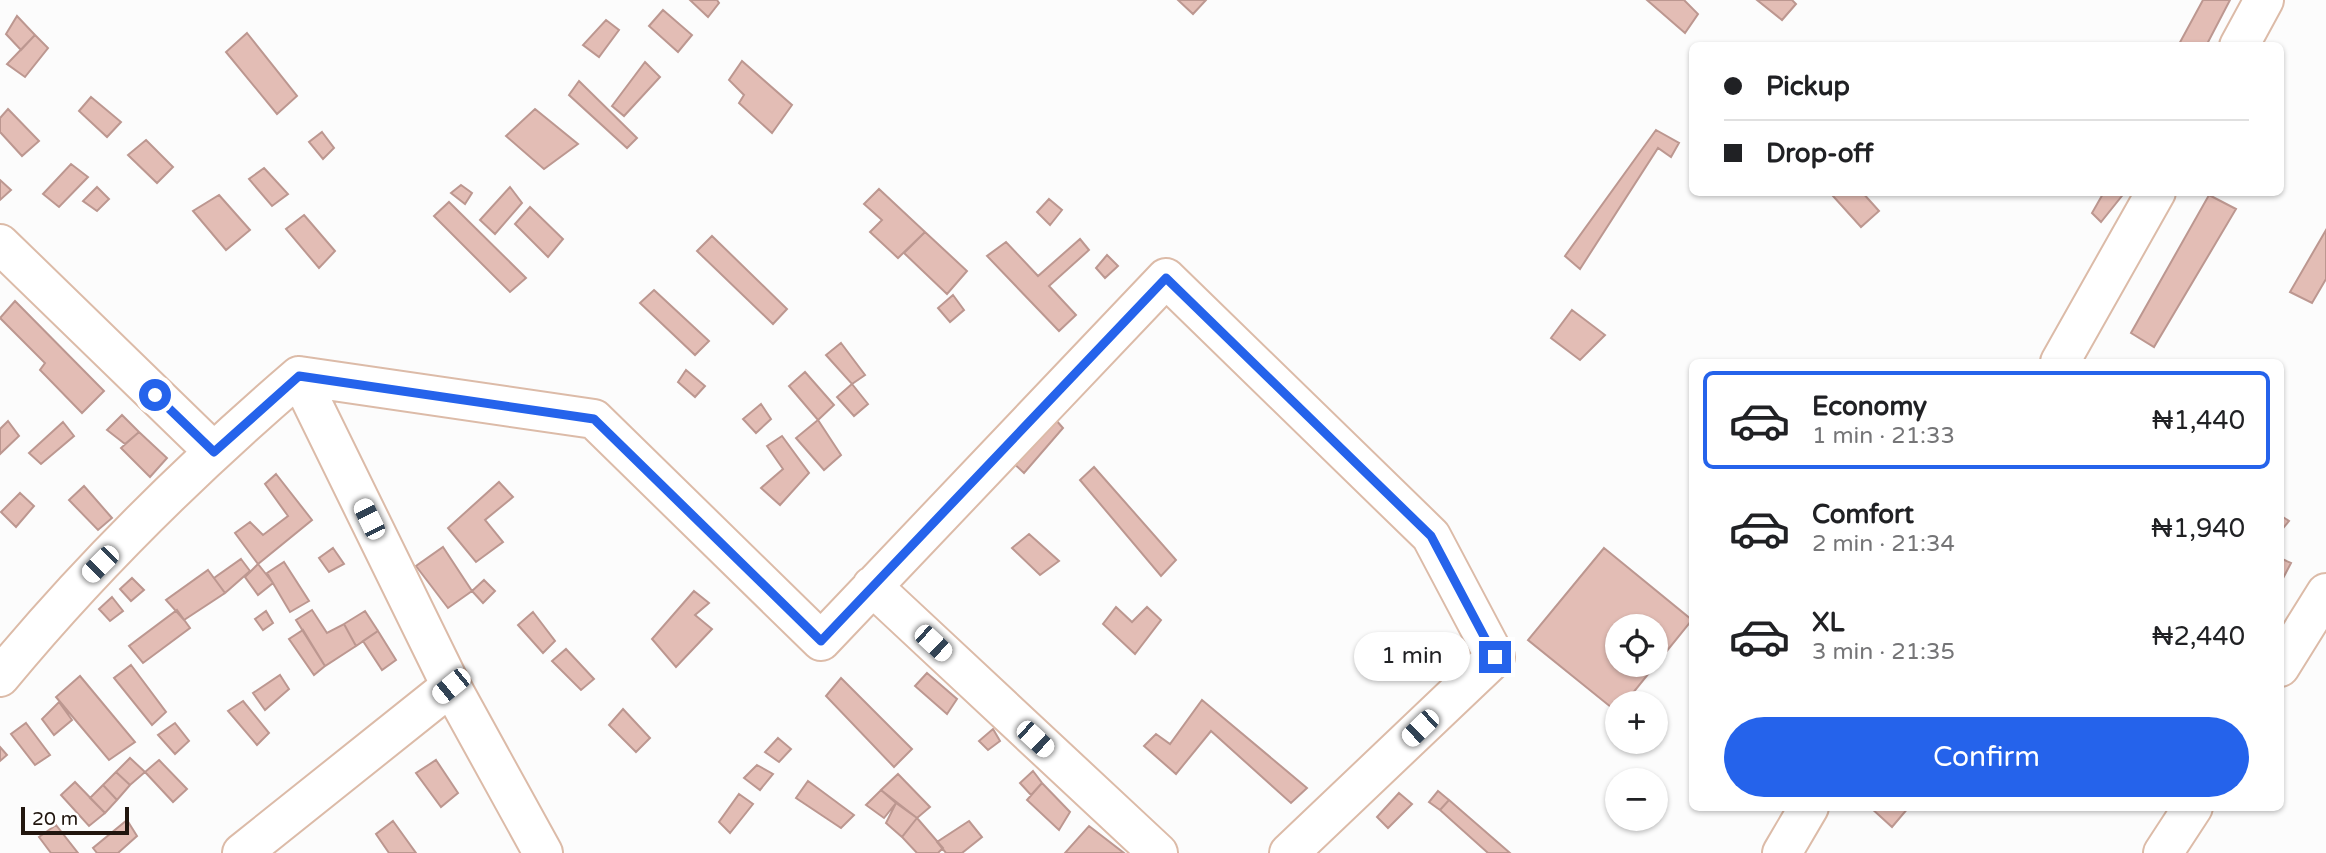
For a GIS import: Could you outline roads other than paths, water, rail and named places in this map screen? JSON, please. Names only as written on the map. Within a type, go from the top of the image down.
[{"type":"street","points":[[2241,42],[2264,0]]},
{"type":"street","points":[[2062,359],[2154,196]]},
{"type":"street","points":[[0,244],[214,452]]},
{"type":"street","points":[[299,376],[594,419],[821,641],[1166,278],[1431,536],[1495,657],[1289,853]]},
{"type":"street","points":[[0,677],[62,601],[214,452],[299,376]]},
{"type":"street","points":[[299,376],[451,686],[543,853]]},
{"type":"street","points":[[872,586],[1158,853]]},
{"type":"street","points":[[2284,661],[2326,593]]},
{"type":"street","points":[[242,853],[451,686]]},
{"type":"street","points":[[1782,853],[1806,811]]},
{"type":"street","points":[[2163,853],[2190,811]]}]
